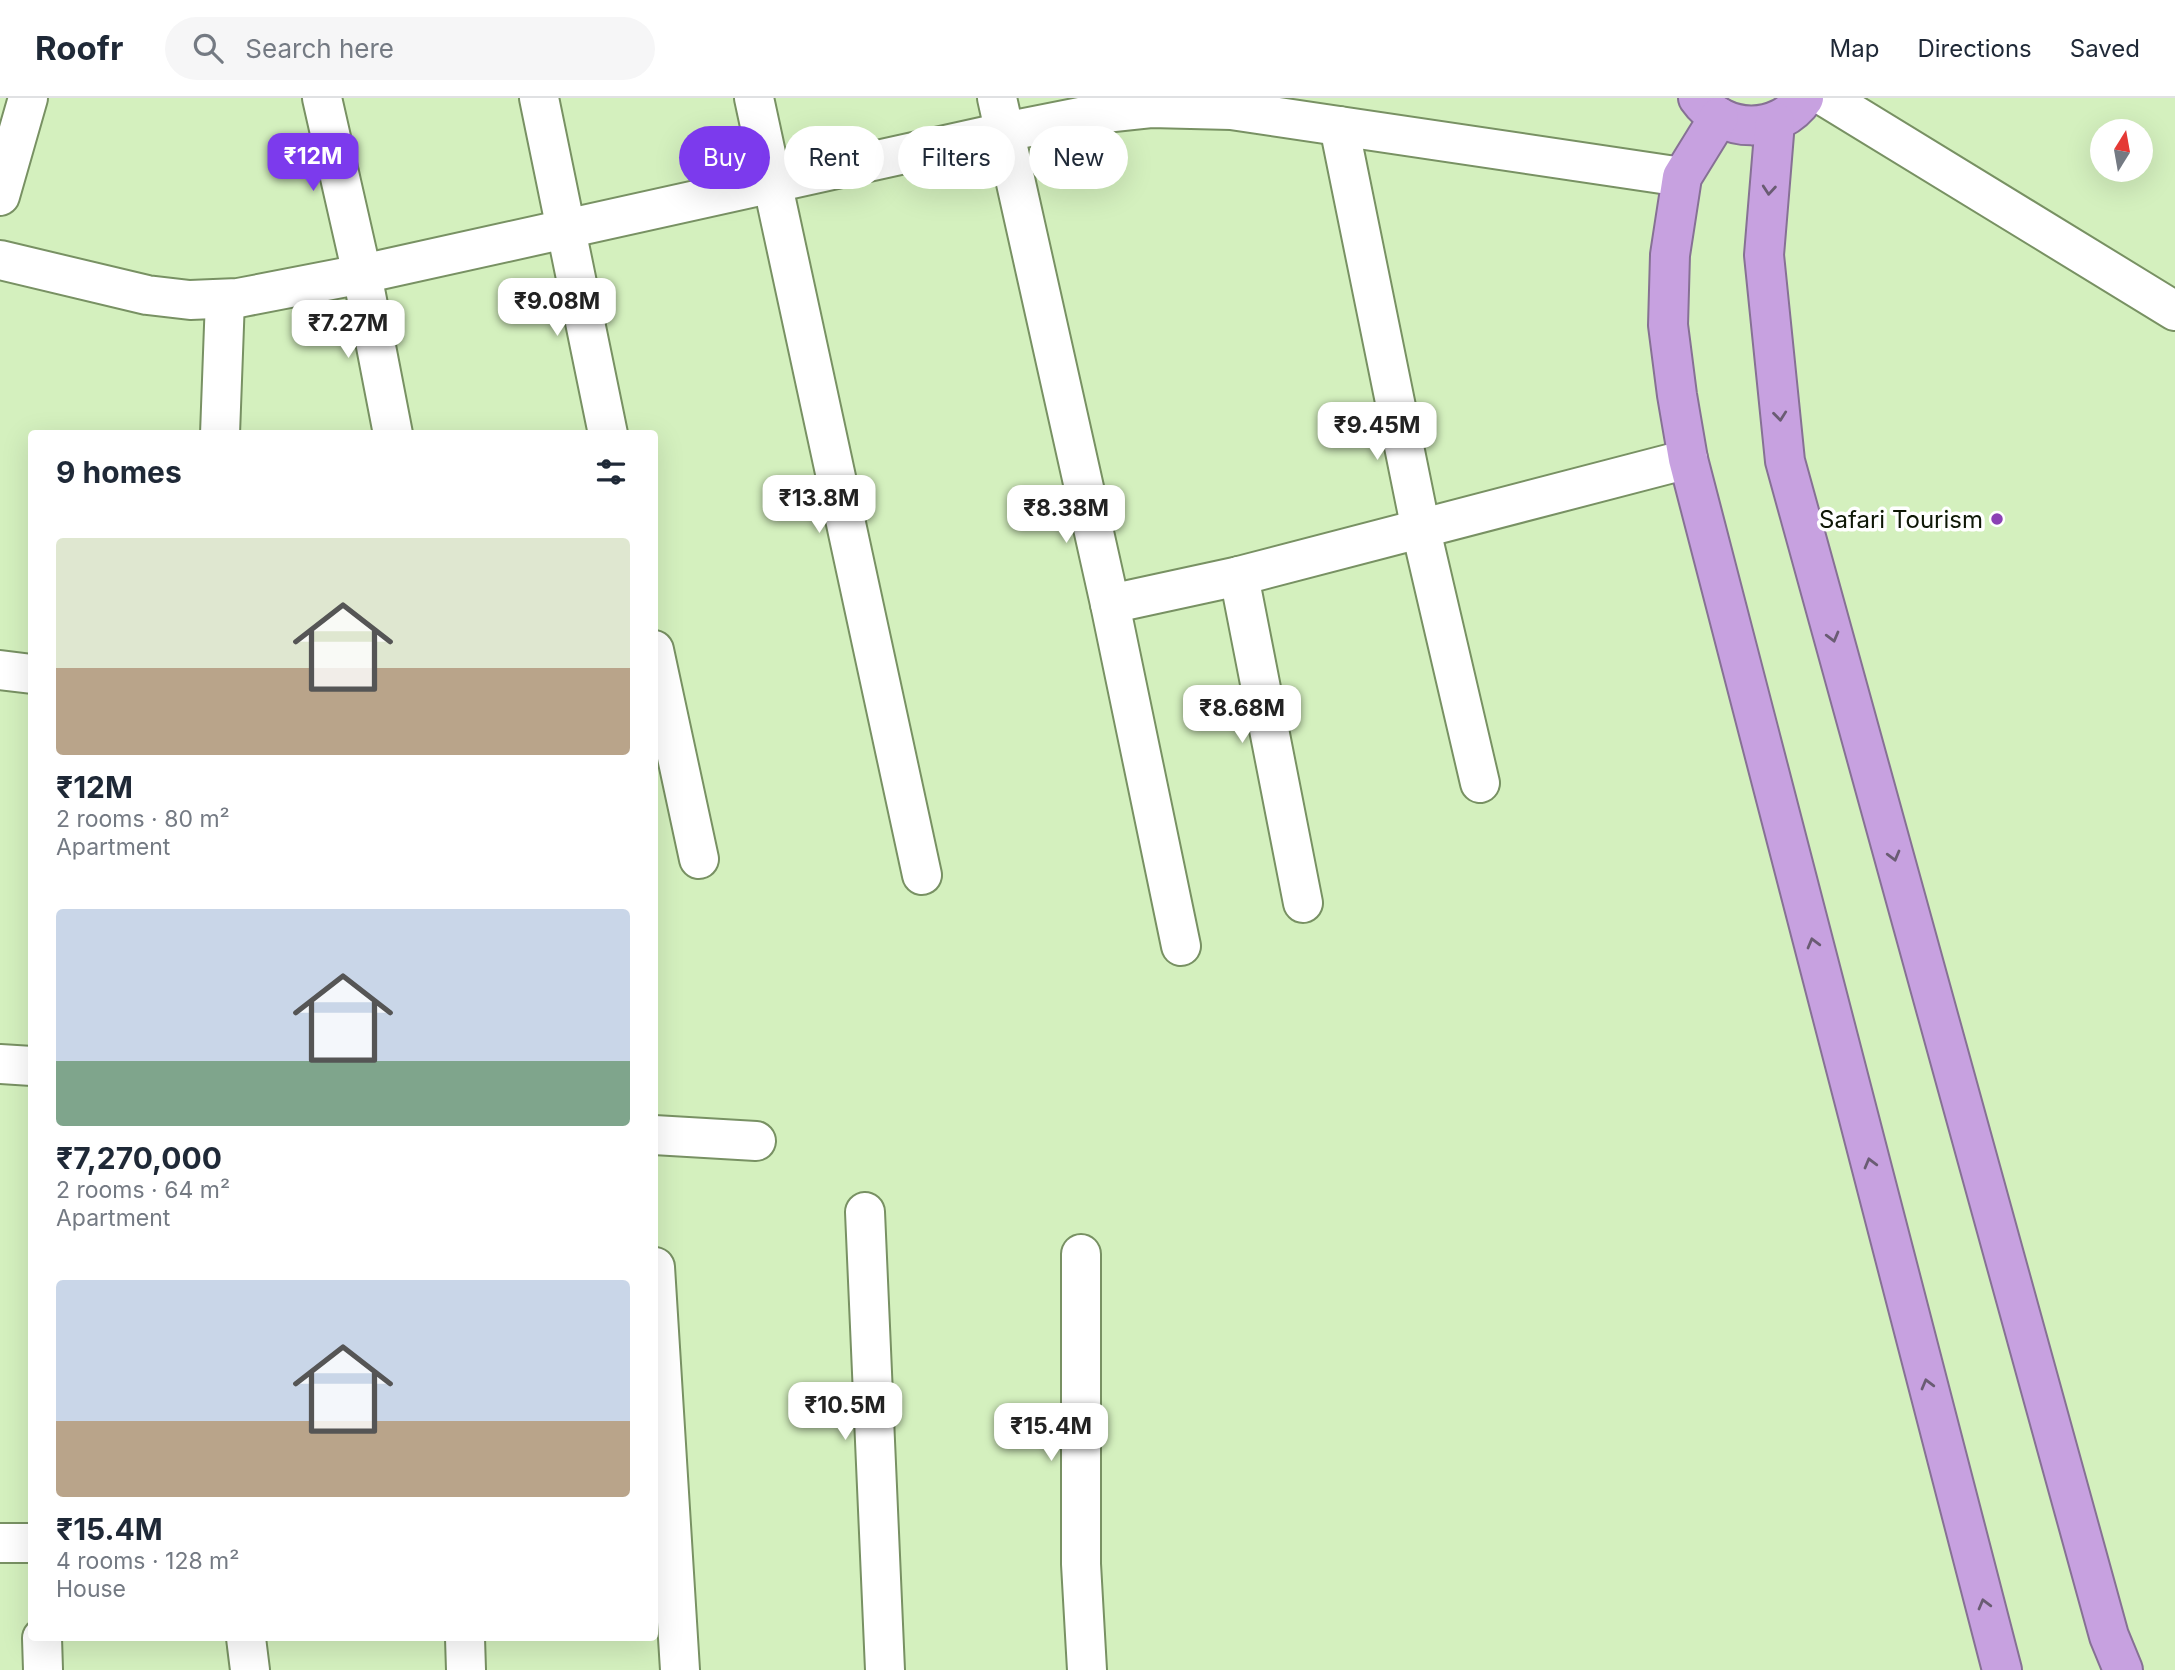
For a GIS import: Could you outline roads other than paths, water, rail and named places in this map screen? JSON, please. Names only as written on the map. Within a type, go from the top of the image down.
[{"type":"highway","points":[[1789,110],[1756,126],[1737,125],[1708,108],[1682,177],[1670,255],[1668,325],[1676,395],[1688,459],[2001,1670]]},
{"type":"highway","points":[[1789,110],[1764,255],[1785,461],[2109,1636],[2123,1670]]},
{"type":"street","points":[[0,196],[28,98]]},
{"type":"street","points":[[323,98],[362,274],[392,430]]},
{"type":"street","points":[[538,98],[607,430]]},
{"type":"street","points":[[754,98],[922,875]]},
{"type":"street","points":[[1846,103],[2175,311]]},
{"type":"street","points":[[0,260],[147,295],[190,300],[225,299],[362,274],[774,183],[1001,115],[1095,114],[1151,108],[1231,110],[1682,177]]},
{"type":"street","points":[[1001,115],[1110,604],[1181,946]]},
{"type":"street","points":[[1339,126],[1421,530],[1480,783]]},
{"type":"street","points":[[220,430],[225,299]]},
{"type":"street","points":[[1110,604],[1239,576],[1688,459]]},
{"type":"street","points":[[1239,576],[1303,904]]},
{"type":"street","points":[[658,669],[699,859]]},
{"type":"street","points":[[0,670],[28,674]]},
{"type":"street","points":[[0,1064],[28,1066]]},
{"type":"street","points":[[658,1135],[756,1141]]},
{"type":"street","points":[[865,1212],[885,1670]]},
{"type":"street","points":[[1081,1254],[1081,1564],[1087,1670]]},
{"type":"street","points":[[658,1315],[680,1670]]},
{"type":"street","points":[[0,1543],[28,1544]]},
{"type":"street","points":[[42,1641],[43,1670]]},
{"type":"street","points":[[246,1641],[250,1670]]},
{"type":"street","points":[[465,1641],[466,1670]]},
{"type":"place","name":"Safari Tourism","points":[[1997,519]]}]
